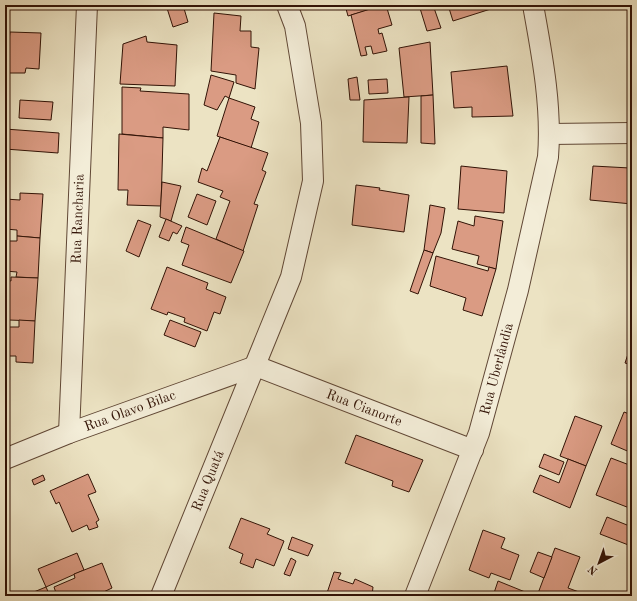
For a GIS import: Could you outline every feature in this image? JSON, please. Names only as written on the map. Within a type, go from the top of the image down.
[{"type":"street","name":"Rua Rancharia","points":[[69,433],[87,5]]},
{"type":"street","name":"Rua Quatá","points":[[161,596],[291,277],[314,181],[311,123],[295,26],[288,5]]},
{"type":"street","name":"Rua Uberlândia","points":[[415,596],[479,433],[518,290],[548,157],[550,134],[546,76],[533,5]]},
{"type":"street","points":[[550,134],[632,133]]},
{"type":"street","name":"Rua Olavo Bilac","points":[[5,459],[69,433],[256,366]]},
{"type":"street","name":"Rua Cianorte","points":[[256,366],[473,450]]},
{"type":"building","points":[[166,5],[183,5],[188,22],[173,27]]},
{"type":"building","points":[[345,5],[378,5],[378,7],[348,16]]},
{"type":"building","points":[[386,5],[392,25],[378,29],[379,34],[382,33],[387,51],[373,54],[371,46],[365,47],[367,55],[361,56],[351,15]]},
{"type":"building","points":[[419,5],[433,5],[441,28],[427,31]]},
{"type":"building","points":[[448,5],[496,5],[497,7],[453,21]]},
{"type":"building","points":[[214,13],[241,16],[240,31],[251,31],[251,47],[259,48],[255,89],[236,83],[236,75],[211,71]]},
{"type":"building","points":[[10,32],[41,33],[39,69],[26,68],[25,73],[5,73],[5,39],[9,40]]},
{"type":"building","points":[[146,36],[147,42],[177,45],[175,86],[120,84],[123,44]]},
{"type":"building","points":[[430,42],[433,95],[404,97],[399,48]]},
{"type":"building","points":[[507,66],[513,116],[472,117],[472,107],[454,108],[451,72]]},
{"type":"building","points":[[211,75],[234,82],[229,98],[225,96],[217,110],[204,105]]},
{"type":"building","points":[[357,77],[360,100],[350,100],[348,79]]},
{"type":"building","points":[[387,79],[388,93],[369,94],[368,80]]},
{"type":"building","points":[[122,87],[141,88],[140,91],[189,94],[189,130],[163,127],[163,138],[122,134]]},
{"type":"building","points":[[433,95],[435,144],[421,143],[421,96]]},
{"type":"building","points":[[409,97],[407,143],[363,142],[364,100]]},
{"type":"building","points":[[229,98],[255,107],[251,119],[259,122],[251,148],[217,136]]},
{"type":"building","points":[[20,100],[53,102],[51,120],[19,118]]},
{"type":"building","points":[[5,129],[59,133],[58,153],[5,149]]},
{"type":"building","points":[[119,134],[163,138],[161,206],[127,205],[128,190],[118,190]]},
{"type":"building","points":[[220,137],[268,153],[262,170],[266,172],[254,204],[258,205],[243,251],[216,239],[230,201],[220,197],[223,191],[198,182],[202,168],[207,171]]},
{"type":"building","points":[[631,165],[632,204],[590,200],[593,166],[630,168]]},
{"type":"building","points":[[461,166],[507,171],[504,213],[458,209]]},
{"type":"building","points":[[162,182],[181,186],[171,221],[160,217]]},
{"type":"building","points":[[356,185],[380,188],[379,190],[409,195],[404,232],[352,225]]},
{"type":"building","points":[[20,193],[43,194],[40,238],[17,236],[17,230],[5,229],[5,199],[20,200]]},
{"type":"building","points":[[197,194],[216,201],[207,225],[188,217]]},
{"type":"building","points":[[430,205],[445,208],[441,233],[433,253],[424,250]]},
{"type":"building","points":[[475,216],[503,221],[496,269],[477,264],[479,256],[452,249],[458,221],[474,226]]},
{"type":"building","points":[[166,219],[182,226],[177,234],[173,232],[169,241],[159,237]]},
{"type":"building","points":[[138,220],[151,225],[139,257],[126,251]]},
{"type":"building","points":[[186,227],[244,251],[231,283],[182,265],[189,245],[181,242]]},
{"type":"building","points":[[17,236],[40,238],[38,278],[16,277],[17,272],[5,271],[5,241],[17,241]]},
{"type":"building","points":[[424,250],[433,253],[418,294],[410,291]]},
{"type":"building","points":[[436,256],[488,271],[489,267],[496,269],[482,316],[463,310],[466,298],[430,286]]},
{"type":"building","points":[[167,267],[208,283],[206,289],[226,297],[220,314],[214,312],[207,331],[184,322],[185,318],[168,312],[167,315],[151,309]]},
{"type":"building","points":[[11,277],[38,278],[35,321],[9,320],[9,315],[5,315],[5,280],[11,281]]},
{"type":"building","points":[[19,320],[35,321],[33,363],[16,362],[16,356],[5,356],[5,327],[19,327]]},
{"type":"building","points":[[170,320],[201,332],[195,347],[164,335]]},
{"type":"building","points":[[632,342],[632,365],[625,363]]},
{"type":"building","points":[[624,412],[632,415],[632,453],[611,444]]},
{"type":"building","points":[[575,416],[602,426],[586,466],[560,456]]},
{"type":"building","points":[[356,435],[423,460],[409,492],[392,486],[393,481],[345,463]]},
{"type":"building","points":[[544,454],[564,462],[559,475],[539,467]]},
{"type":"building","points":[[611,458],[632,466],[632,509],[596,495]]},
{"type":"building","points":[[568,459],[586,466],[570,508],[533,492],[540,475],[559,483]]},
{"type":"building","points":[[88,474],[96,492],[88,495],[99,520],[96,522],[98,527],[89,530],[87,525],[72,532],[59,502],[56,504],[50,491]]},
{"type":"building","points":[[43,475],[45,480],[34,485],[32,480]]},
{"type":"building","points":[[607,517],[632,527],[631,546],[600,534]]},
{"type":"building","points":[[241,518],[270,529],[267,534],[284,541],[274,566],[256,559],[253,568],[240,563],[243,554],[229,548]]},
{"type":"building","points":[[483,530],[505,538],[501,548],[519,555],[510,580],[491,573],[489,578],[469,570]]},
{"type":"building","points":[[292,537],[313,545],[308,556],[288,549]]},
{"type":"building","points":[[555,548],[580,557],[568,588],[590,596],[537,596]]},
{"type":"building","points":[[538,552],[552,557],[544,578],[530,572]]},
{"type":"building","points":[[77,553],[84,570],[46,587],[38,569]]},
{"type":"building","points":[[291,558],[296,561],[290,576],[284,574]]},
{"type":"building","points":[[102,563],[112,588],[95,596],[57,596],[54,587],[75,578],[74,574]]},
{"type":"building","points":[[334,572],[341,573],[338,579],[353,584],[355,579],[373,587],[372,596],[335,596],[327,593]]},
{"type":"building","points":[[498,581],[535,596],[493,596]]},
{"type":"building","points":[[46,587],[50,596],[24,596]]}]
